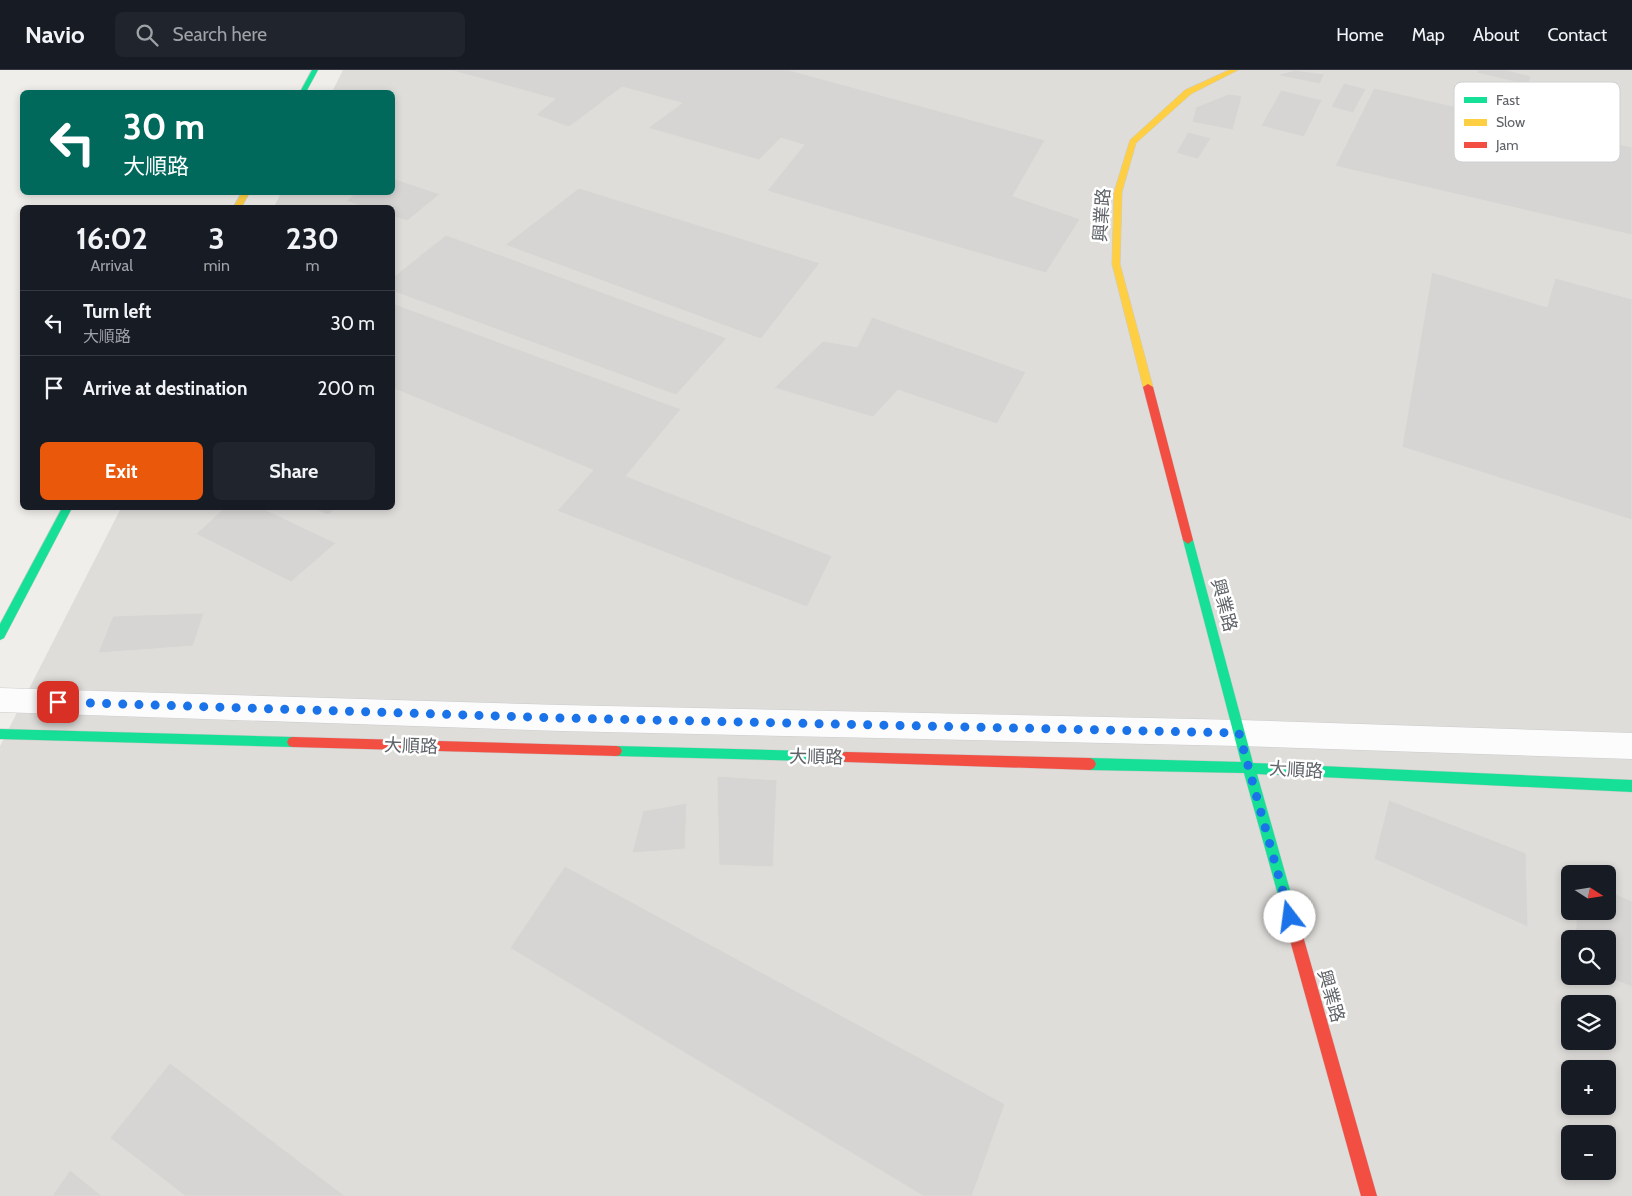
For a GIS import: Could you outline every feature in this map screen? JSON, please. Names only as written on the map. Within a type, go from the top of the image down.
[{"type":"street","points":[[304,90],[315,70]]},
{"type":"street","name":"興業路","points":[[1235,70],[1188,92],[1134,142],[1118,192],[1116,264],[1239,733],[1369,1196]]},
{"type":"street","points":[[0,635],[66,510]]},
{"type":"street","name":"大順路","points":[[0,700],[551,718],[1239,733],[1632,746]]},
{"type":"street","name":"大順路","points":[[0,734],[1249,768],[1632,786]]},
{"type":"shaded area","points":[[343,70],[1632,70],[1632,1196],[0,1196],[0,746],[120,510],[395,510],[395,205],[275,205],[280,195],[395,195],[395,90],[333,90]]},
{"type":"building","points":[[450,70],[789,70],[1045,140],[1013,196],[1080,219],[1046,273],[767,191],[804,145],[781,138],[759,160],[648,128],[682,103],[622,87],[569,127],[536,115],[555,99]]},
{"type":"building","points":[[1295,70],[1324,74],[1320,84],[1276,75]]},
{"type":"building","points":[[1478,70],[1507,70],[1531,76],[1529,82],[1515,82],[1477,73]]},
{"type":"building","points":[[1344,83],[1366,89],[1353,113],[1331,107]]},
{"type":"building","points":[[1374,88],[1454,106],[1454,162],[1620,162],[1620,144],[1632,147],[1632,235],[1335,166]]},
{"type":"building","points":[[1281,90],[1322,100],[1304,137],[1261,126]]},
{"type":"building","points":[[1229,94],[1242,96],[1233,130],[1192,122],[1196,107]]},
{"type":"building","points":[[1188,132],[1211,138],[1198,159],[1176,153]]},
{"type":"building","points":[[395,179],[440,194],[407,221],[395,217],[395,205],[358,205],[346,201],[353,195],[395,195]]},
{"type":"building","points":[[579,188],[820,263],[761,339],[505,245]]},
{"type":"building","points":[[446,235],[727,338],[676,395],[395,292],[395,276]]},
{"type":"building","points":[[1432,272],[1547,307],[1555,278],[1632,299],[1632,520],[1402,447]]},
{"type":"building","points":[[395,304],[681,409],[626,476],[832,556],[807,607],[557,511],[593,470],[395,389]]},
{"type":"building","points":[[872,317],[1026,372],[997,424],[898,390],[873,417],[774,388],[823,341],[857,347]]},
{"type":"building","points":[[222,510],[266,510],[336,543],[291,582],[196,534]]},
{"type":"building","points":[[317,510],[334,510],[328,515]]},
{"type":"building","points":[[204,613],[193,646],[98,653],[113,616]]},
{"type":"building","points":[[717,776],[777,780],[773,867],[719,865]]},
{"type":"building","points":[[1389,800],[1526,853],[1528,927],[1374,859]]},
{"type":"building","points":[[687,803],[685,849],[632,853],[643,811]]},
{"type":"building","points":[[565,866],[1005,1104],[972,1196],[923,1196],[510,948]]},
{"type":"building","points":[[1616,894],[1632,901],[1632,987],[1616,980],[1616,930],[1576,930],[1576,920],[1616,920]]},
{"type":"building","points":[[170,1063],[345,1196],[185,1196],[110,1138]]},
{"type":"building","points":[[70,1170],[102,1196],[52,1196]]},
{"type":"traffic: fast","points":[[304,90],[315,70]]},
{"type":"traffic: fast","points":[[0,635],[66,510]]},
{"type":"traffic: fast","points":[[1188,540],[1290,915]]},
{"type":"traffic: fast","points":[[0,734],[293,742]]},
{"type":"traffic: fast","points":[[616,751],[846,757]]},
{"type":"traffic: fast","points":[[1090,764],[1249,768],[1632,786]]},
{"type":"traffic: slow","points":[[1148,387],[1116,264],[1118,192],[1133,142],[1188,92],[1235,70]]},
{"type":"traffic: slow","points":[[239,205],[244,195]]},
{"type":"traffic: jam","points":[[1148,387],[1188,540]]},
{"type":"traffic: jam","points":[[293,742],[616,751]]},
{"type":"traffic: jam","points":[[846,757],[1090,764]]},
{"type":"traffic: jam","points":[[1290,915],[1369,1196]]},
{"type":"route","points":[[58,702],[561,718],[1239,733],[1290,917]]}]
